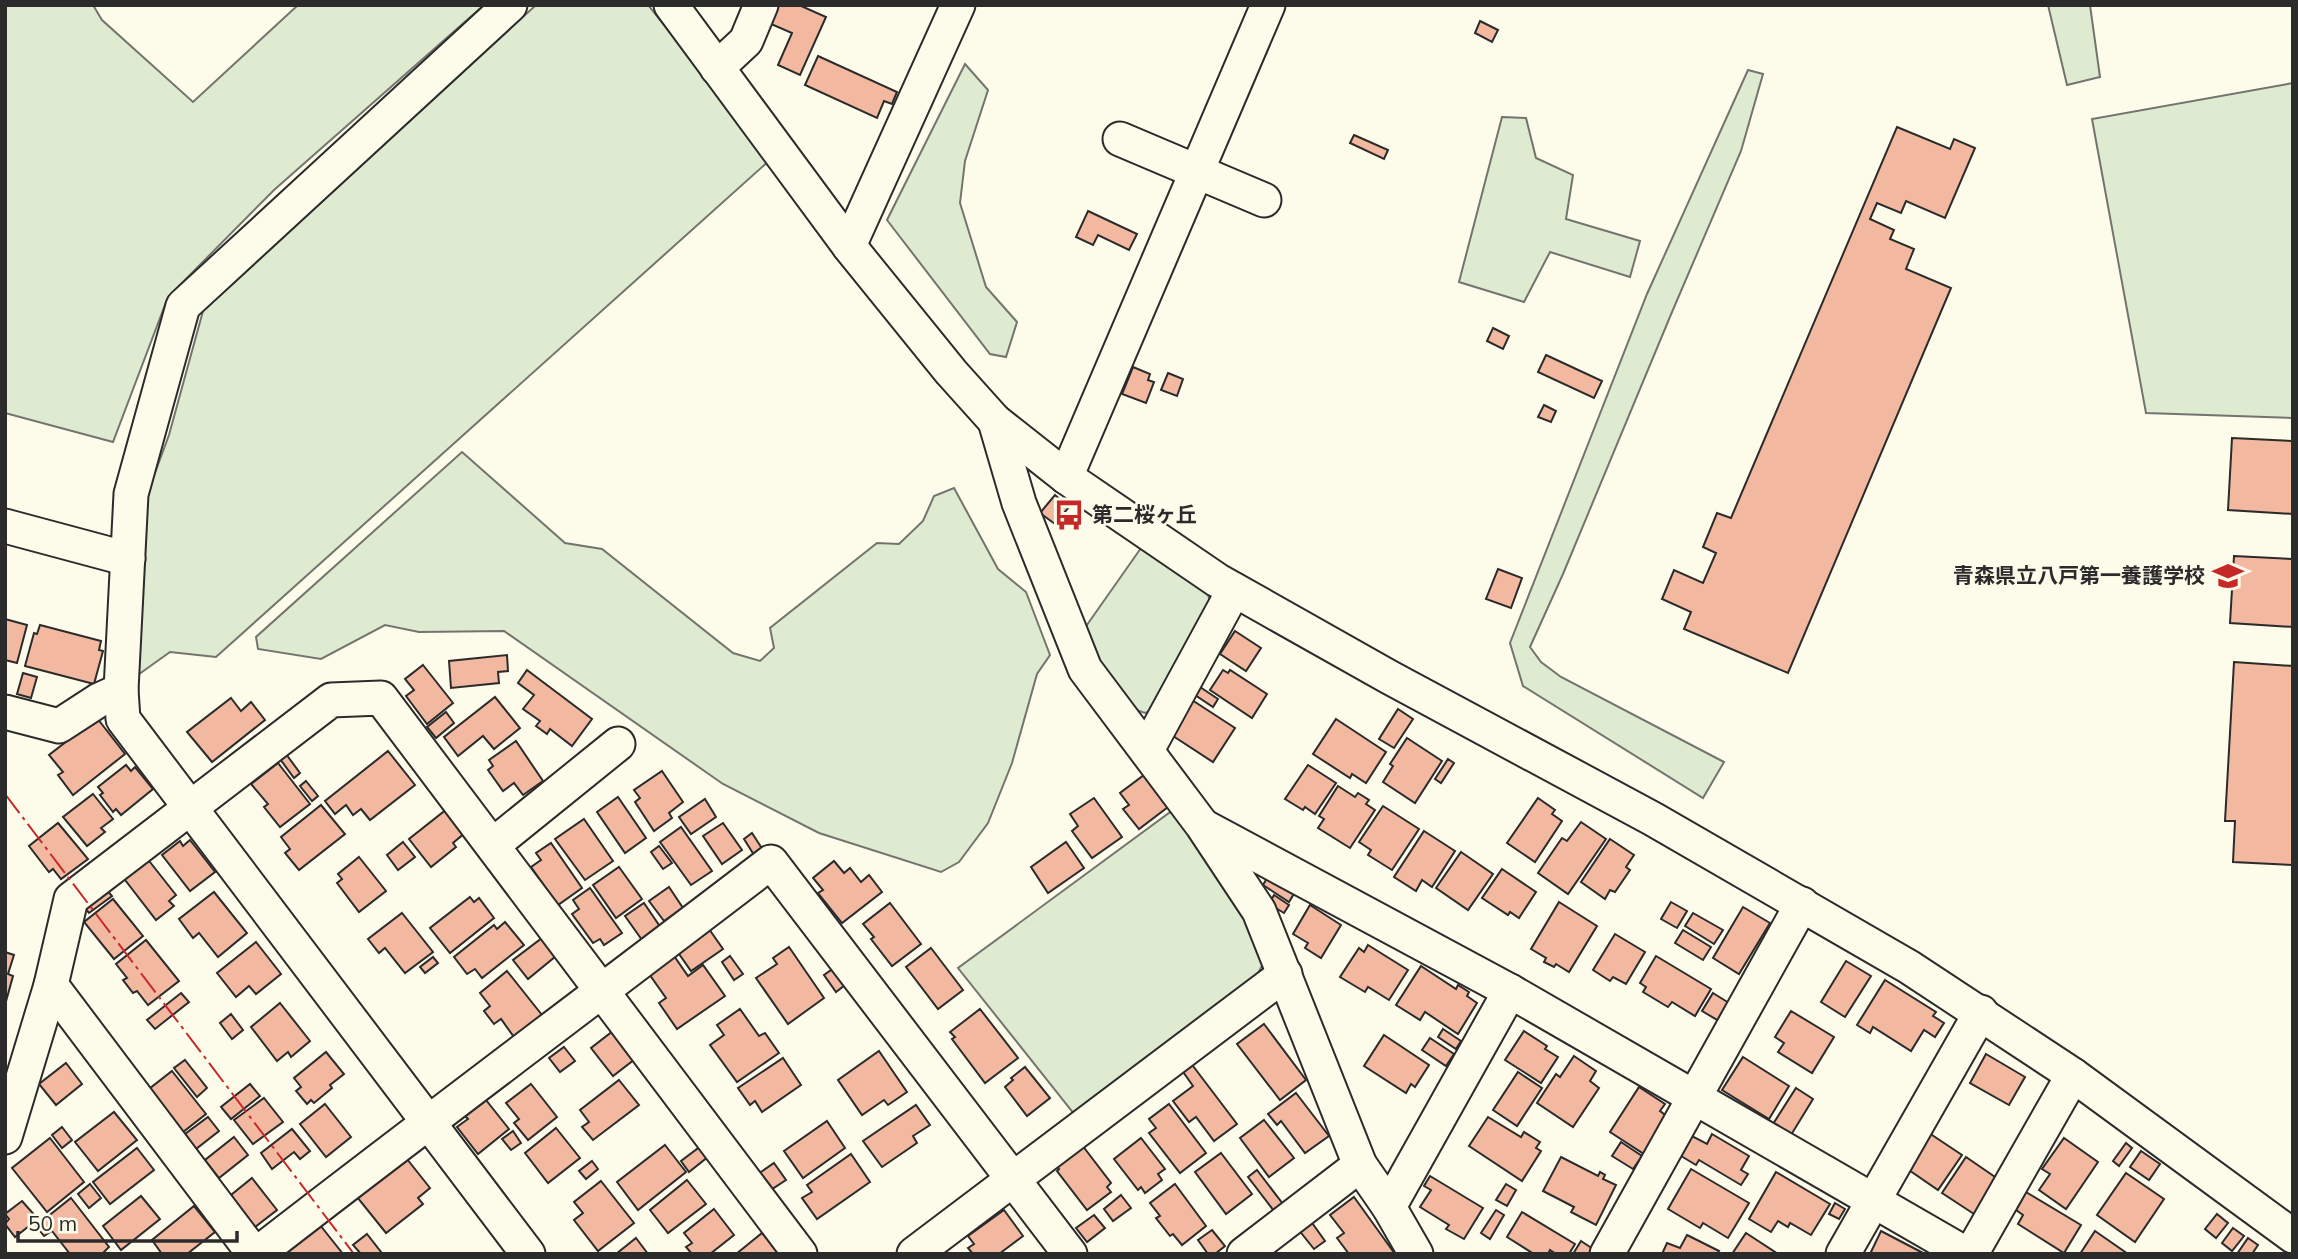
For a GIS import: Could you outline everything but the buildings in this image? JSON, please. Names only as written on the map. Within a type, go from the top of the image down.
[{"type":"street","points":[[510,5],[183,306],[131,494],[121,690],[124,719],[528,1254]]},
{"type":"street","points":[[671,5],[849,246],[951,372],[995,421],[1066,477],[1234,590],[1653,819],[1909,967],[2073,1075],[2293,1236]]},
{"type":"street","points":[[717,68],[746,41],[761,5]]},
{"type":"street","points":[[849,246],[958,5]]},
{"type":"street","points":[[1066,477],[1268,5]]},
{"type":"street","points":[[1120,139],[1264,200]]},
{"type":"street","points":[[995,421],[1019,503],[1085,669],[1202,825],[1259,911],[1360,1165],[1389,1207],[1416,1254]]},
{"type":"street","points":[[5,526],[128,559]]},
{"type":"street","points":[[1147,750],[1234,590]]},
{"type":"street","points":[[5,712],[59,726],[99,700],[121,690]]},
{"type":"street","points":[[5,1137],[51,985],[71,899],[331,699],[381,698],[800,1254]]},
{"type":"street","points":[[493,845],[618,744]]},
{"type":"street","points":[[1202,825],[1510,991],[1969,1254],[2073,1075]]},
{"type":"street","points":[[51,985],[256,1254],[771,862],[1070,1254]]},
{"type":"street","points":[[1608,1254],[1802,904]]},
{"type":"street","points":[[914,1254],[1285,974]]},
{"type":"street","points":[[1389,1207],[1510,991]]},
{"type":"street","points":[[1843,1254],[1981,1012]]},
{"type":"street","points":[[1244,1254],[1360,1165]]},
{"type":"green space","points":[[5,5],[93,5],[102,20],[193,102],[298,5],[484,5],[274,190],[168,297],[113,442],[5,413]]},
{"type":"green space","points":[[536,5],[648,5],[771,159],[216,657],[170,652],[135,677],[146,497],[169,435],[203,311]]},
{"type":"green space","points":[[2048,5],[2090,5],[2100,77],[2067,85]]},
{"type":"green space","points":[[965,64],[988,90],[965,161],[960,203],[986,287],[1017,322],[1006,357],[990,354],[887,220]]},
{"type":"green space","points":[[1748,70],[1763,74],[1741,151],[1530,647],[1541,662],[1561,677],[1724,762],[1703,798],[1523,686],[1510,643],[1647,294]]},
{"type":"green space","points":[[2293,83],[2293,418],[2146,413],[2092,119]]},
{"type":"green space","points":[[1502,117],[1526,118],[1536,158],[1573,175],[1566,219],[1640,241],[1630,277],[1550,252],[1524,302],[1459,282]]},
{"type":"green space","points":[[462,452],[565,543],[602,549],[733,653],[760,661],[774,648],[770,628],[877,543],[899,544],[923,521],[934,496],[954,488],[998,569],[1026,592],[1050,655],[1037,674],[1012,763],[988,823],[959,862],[941,872],[819,833],[723,784],[504,631],[419,632],[385,625],[321,659],[258,649],[256,637]]},
{"type":"green space","points":[[1141,548],[1207,591],[1213,612],[1152,710],[1145,713],[1136,710],[1094,657],[1082,632]]},
{"type":"green space","points":[[1173,810],[1250,923],[1263,964],[1256,977],[1075,1115],[958,968]]},
{"type":"power","points":[[5,794],[354,1254]]},
{"type":"place","name":"第二桜ヶ丘","points":[[1069,515]]},
{"type":"place","name":"青森県立八戸第一養護学校","points":[[2228,576]]}]
